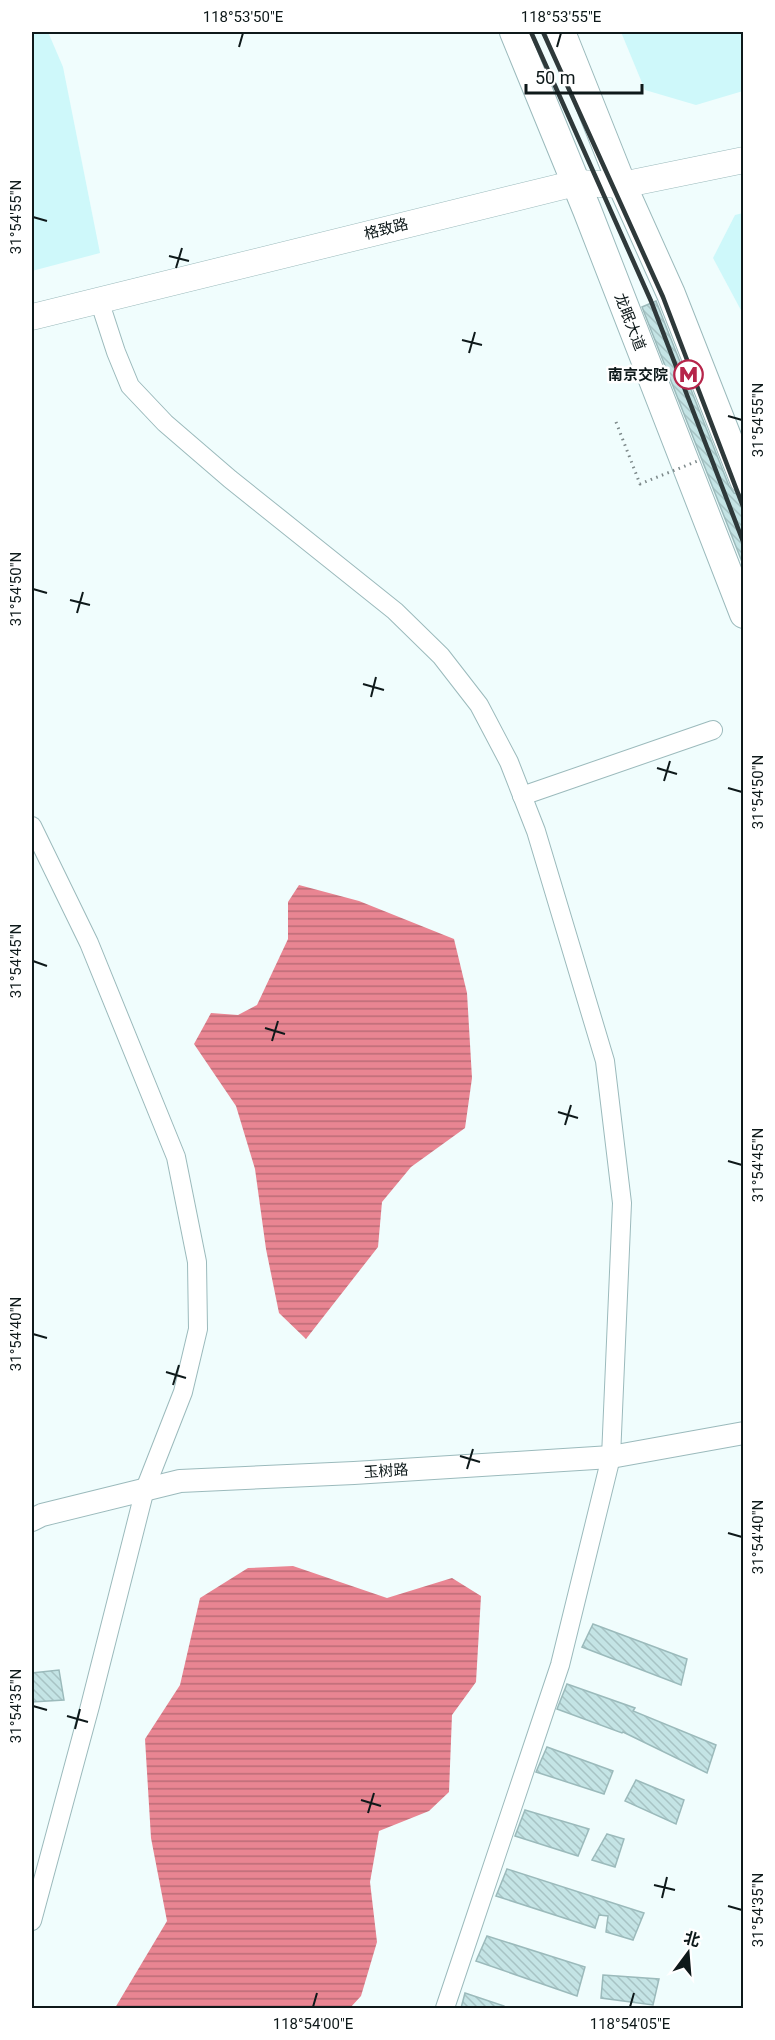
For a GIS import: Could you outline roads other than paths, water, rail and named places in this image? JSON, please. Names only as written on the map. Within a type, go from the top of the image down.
[{"type":"main road","name":"龙眠大道","points":[[514,32],[576,183],[744,614]]},
{"type":"main road","points":[[561,32],[622,185],[671,294],[744,480]]},
{"type":"main road","name":"格致路","points":[[32,317],[576,183],[622,185],[744,160]]},
{"type":"street","points":[[99,300],[130,386],[165,423],[230,479],[395,611],[441,656],[479,705],[509,762],[536,831],[605,1061],[622,1203],[611,1456],[560,1665],[445,2008]]},
{"type":"street","points":[[522,796],[713,730]]},
{"type":"street","points":[[32,825],[89,943],[177,1156],[197,1262],[198,1329],[183,1392],[145,1489],[32,1922]]},
{"type":"street","name":"玉树路","points":[[32,1520],[42,1515],[180,1481],[354,1473],[611,1456],[744,1433]]},
{"type":"railway","points":[[531,32],[651,301],[744,544]]},
{"type":"railway","points":[[543,32],[663,297],[744,509]]},
{"type":"place","name":"南京交院","points":[[689,375]]}]
